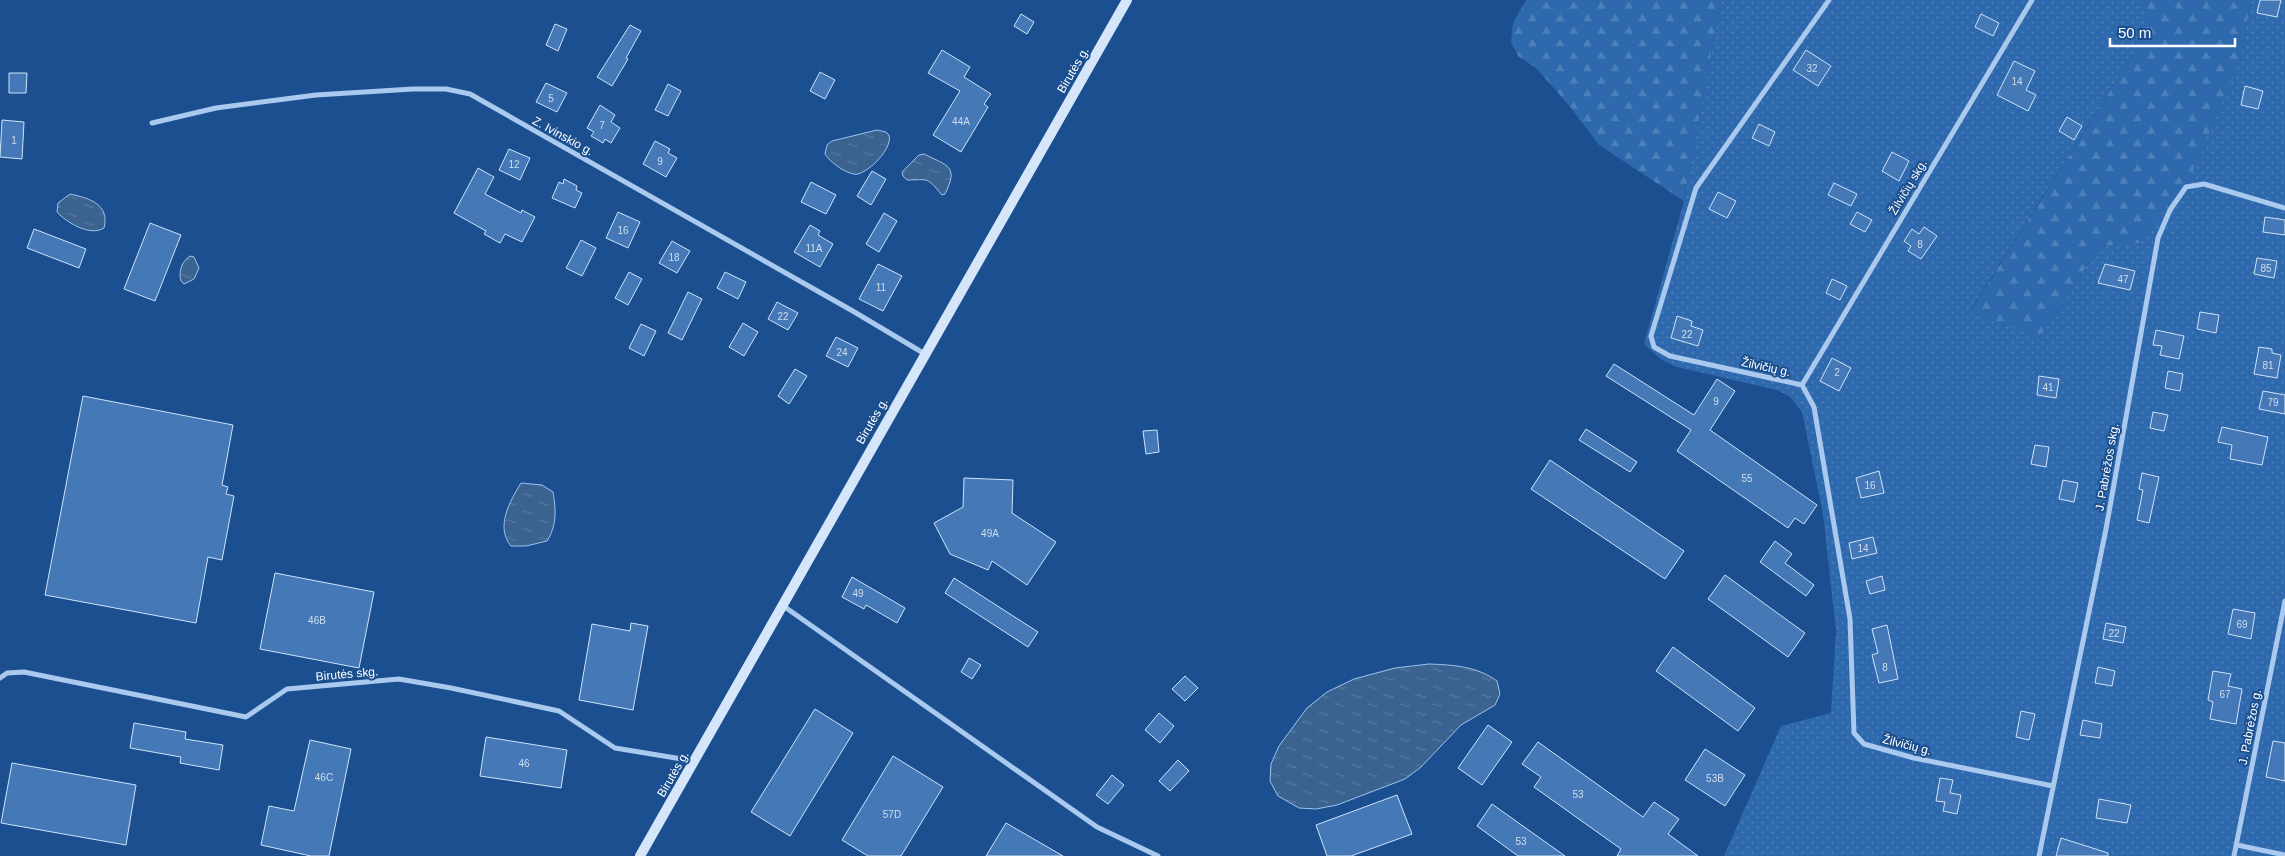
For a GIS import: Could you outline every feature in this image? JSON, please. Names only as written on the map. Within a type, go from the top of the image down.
[{"type":"main road","name":"Birutės g.","points":[[640,856],[1127,0]]},
{"type":"street","name":"Žilvičių g.","points":[[1829,0],[1696,188],[1651,336],[1654,347],[1670,356],[1802,385],[1814,407],[1850,620],[1854,733],[1864,744],[1914,758],[2053,786]]},
{"type":"street","name":"Žilvičių skg.","points":[[1802,385],[2032,0]]},
{"type":"street","name":"Z. Ivinskio g.","points":[[152,124],[216,108],[316,95],[412,89],[446,90],[470,94],[925,354]]},
{"type":"street","name":"J. Pabrėžos skg.","points":[[2039,856],[2106,529],[2158,238],[2170,210],[2186,187],[2204,184],[2285,208]]},
{"type":"street","name":"J. Pabrėžos g.","points":[[2234,856],[2285,601]]},
{"type":"street","points":[[782,605],[1097,827],[1158,856]]},
{"type":"street","name":"Birutės skg.","points":[[0,678],[7,673],[24,672],[246,717],[287,689],[399,679],[560,711],[615,748],[695,761]]},
{"type":"street","points":[[2237,845],[2285,855]]},
{"type":"green space","points":[[1526,0],[1721,0],[1684,201],[1599,145],[1567,103],[1536,68],[1518,56],[1511,42],[1513,23]]},
{"type":"green space","points":[[1721,0],[2141,0],[2150,28],[1970,311],[2039,338],[2100,246],[2139,242],[2240,61],[2251,0],[2285,0],[2285,856],[1724,856],[1781,726],[1831,713],[1836,631],[1823,514],[1802,412],[1790,397],[1777,390],[1677,367],[1662,360],[1644,344],[1684,201]]},
{"type":"green space","points":[[2141,0],[2251,0],[2240,61],[2192,172],[2139,243],[2100,246],[2039,338],[1970,312],[2150,28]]},
{"type":"water","points":[[877,130],[886,132],[889,135],[888,146],[874,164],[863,172],[854,174],[844,171],[825,154],[827,145],[832,141]]},
{"type":"water","points":[[924,154],[949,168],[951,178],[945,194],[942,195],[927,180],[907,180],[903,176],[902,172],[919,155]]},
{"type":"water","points":[[70,194],[91,200],[101,208],[104,213],[104,228],[92,231],[85,230],[72,224],[57,212],[58,203]]},
{"type":"water","points":[[190,256],[194,257],[199,268],[194,279],[184,284],[180,278],[180,270]]},
{"type":"water","points":[[521,483],[542,485],[553,492],[554,523],[547,541],[526,546],[511,546],[506,539],[504,522],[509,506]]},
{"type":"water","points":[[1429,664],[1464,667],[1489,676],[1497,681],[1500,694],[1495,705],[1461,725],[1421,767],[1405,779],[1337,805],[1316,809],[1299,808],[1278,796],[1270,781],[1271,764],[1279,746],[1307,708],[1327,692],[1354,679],[1395,668]]},
{"type":"building","points":[[2260,0],[2281,0],[2277,17],[2257,13]]},
{"type":"building","points":[[1021,14],[1034,22],[1027,34],[1014,26]]},
{"type":"building","points":[[1981,14],[1999,23],[1993,36],[1975,27]]},
{"type":"building","points":[[555,24],[567,29],[558,51],[546,45]]},
{"type":"building","points":[[630,25],[641,31],[626,58],[628,59],[612,86],[597,77]]},
{"type":"building","points":[[942,50],[970,67],[964,77],[991,94],[984,104],[988,107],[961,152],[933,135],[960,91],[928,73]]},
{"type":"building","points":[[1806,50],[1831,66],[1818,86],[1793,70]]},
{"type":"building","points":[[2014,61],[2035,71],[2026,90],[2036,95],[2028,111],[1997,95]]},
{"type":"building","points":[[820,72],[835,80],[825,99],[810,91]]},
{"type":"building","points":[[9,73],[27,73],[26,93],[9,93]]},
{"type":"building","points":[[546,83],[567,93],[557,112],[536,102]]},
{"type":"building","points":[[668,84],[681,91],[668,116],[655,110]]},
{"type":"building","points":[[2245,86],[2263,91],[2258,109],[2241,105]]},
{"type":"building","points":[[600,105],[615,115],[611,122],[620,128],[611,143],[605,139],[603,143],[591,136],[594,132],[587,128]]},
{"type":"building","points":[[2067,117],[2082,126],[2074,140],[2059,131]]},
{"type":"building","points":[[2,120],[24,122],[22,159],[0,157]]},
{"type":"building","points":[[1759,124],[1775,132],[1769,146],[1752,138]]},
{"type":"building","points":[[655,141],[670,149],[668,153],[677,158],[666,177],[643,164]]},
{"type":"building","points":[[509,149],[530,158],[520,180],[499,170]]},
{"type":"building","points":[[1892,152],[1909,161],[1899,181],[1882,171]]},
{"type":"building","points":[[478,168],[494,177],[485,194],[521,213],[522,210],[535,217],[522,242],[505,234],[500,243],[484,234],[486,231],[454,213]]},
{"type":"building","points":[[872,171],[886,179],[871,205],[857,196]]},
{"type":"building","points":[[564,179],[577,186],[576,190],[582,193],[575,208],[552,198],[559,182],[563,184]]},
{"type":"building","points":[[811,182],[836,195],[826,214],[801,202]]},
{"type":"building","points":[[1834,183],[1857,194],[1851,206],[1828,195]]},
{"type":"building","points":[[1718,192],[1736,201],[1727,218],[1709,209]]},
{"type":"building","points":[[618,212],[640,222],[628,248],[606,238]]},
{"type":"building","points":[[1857,212],[1872,220],[1865,232],[1850,224]]},
{"type":"building","points":[[884,213],[897,221],[879,252],[866,244]]},
{"type":"building","points":[[2265,217],[2285,220],[2285,235],[2263,232]]},
{"type":"building","points":[[150,223],[181,235],[155,301],[124,289]]},
{"type":"building","points":[[810,225],[820,231],[818,235],[833,244],[820,267],[794,252]]},
{"type":"building","points":[[1924,227],[1937,236],[1921,259],[1908,251],[1911,246],[1904,241],[1912,229],[1919,234]]},
{"type":"building","points":[[34,229],[86,249],[79,268],[27,248]]},
{"type":"building","points":[[581,240],[596,248],[582,276],[566,268]]},
{"type":"building","points":[[672,241],[690,251],[677,273],[659,263]]},
{"type":"building","points":[[2257,258],[2277,261],[2274,278],[2254,274]]},
{"type":"building","points":[[878,264],[902,276],[883,311],[859,299]]},
{"type":"building","points":[[2105,264],[2135,271],[2130,290],[2098,283]]},
{"type":"building","points":[[629,272],[642,279],[628,305],[615,298]]},
{"type":"building","points":[[725,272],[746,282],[738,299],[717,288]]},
{"type":"building","points":[[1832,279],[1847,286],[1840,300],[1826,293]]},
{"type":"building","points":[[688,292],[702,299],[682,340],[668,333]]},
{"type":"building","points":[[777,302],[798,313],[788,330],[768,319]]},
{"type":"building","points":[[2200,312],[2219,315],[2216,333],[2197,329]]},
{"type":"building","points":[[1677,316],[1692,321],[1691,326],[1703,330],[1698,346],[1671,338]]},
{"type":"building","points":[[743,323],[758,332],[744,356],[729,347]]},
{"type":"building","points":[[641,324],[656,331],[644,356],[629,348]]},
{"type":"building","points":[[2156,330],[2184,336],[2179,359],[2160,355],[2162,346],[2153,345]]},
{"type":"building","points":[[836,337],[858,348],[848,367],[826,356]]},
{"type":"building","points":[[2259,347],[2272,349],[2272,353],[2281,355],[2277,378],[2254,374]]},
{"type":"building","points":[[1832,358],[1851,368],[1839,391],[1820,381]]},
{"type":"building","points":[[1614,364],[1694,415],[1717,379],[1735,391],[1710,430],[1817,505],[1804,524],[1795,518],[1788,528],[1677,451],[1691,430],[1606,376]]},
{"type":"building","points":[[795,369],[807,376],[789,404],[778,396]]},
{"type":"building","points":[[2168,371],[2183,374],[2180,391],[2165,388]]},
{"type":"building","points":[[2039,376],[2059,379],[2056,398],[2037,395]]},
{"type":"building","points":[[2263,391],[2285,395],[2285,414],[2259,409]]},
{"type":"building","points":[[83,396],[233,425],[222,485],[228,487],[226,494],[234,496],[222,560],[208,557],[196,623],[45,595]]},
{"type":"building","points":[[2153,412],[2168,415],[2164,431],[2150,428]]},
{"type":"building","points":[[2222,427],[2268,437],[2262,465],[2230,459],[2232,445],[2218,442]]},
{"type":"building","points":[[1586,429],[1637,462],[1630,472],[1579,440]]},
{"type":"building","points":[[1157,430],[1159,452],[1146,454],[1143,431]]},
{"type":"building","points":[[2035,445],[2049,447],[2046,467],[2031,464]]},
{"type":"building","points":[[1550,460],[1684,551],[1665,579],[1531,489]]},
{"type":"building","points":[[1879,471],[1884,493],[1861,498],[1856,478]]},
{"type":"building","points":[[2142,473],[2159,477],[2149,523],[2137,520],[2143,490],[2139,489]]},
{"type":"building","points":[[964,478],[1013,480],[1012,513],[1056,542],[1027,585],[992,561],[988,570],[950,554],[934,523],[963,507]]},
{"type":"building","points":[[2063,480],[2078,483],[2074,502],[2059,499]]},
{"type":"building","points":[[1873,537],[1877,553],[1852,559],[1849,543]]},
{"type":"building","points":[[1775,541],[1792,554],[1785,563],[1814,585],[1806,596],[1760,562]]},
{"type":"building","points":[[275,573],[374,592],[359,668],[260,649]]},
{"type":"building","points":[[1725,575],[1805,633],[1788,657],[1708,599]]},
{"type":"building","points":[[1882,576],[1885,590],[1870,594],[1866,581]]},
{"type":"building","points":[[852,577],[905,608],[897,623],[866,605],[864,609],[842,597]]},
{"type":"building","points":[[954,578],[1038,632],[1028,647],[945,593]]},
{"type":"building","points":[[2233,609],[2255,613],[2251,639],[2228,634]]},
{"type":"building","points":[[631,623],[648,626],[633,710],[579,700],[592,624],[630,631]]},
{"type":"building","points":[[2106,623],[2126,627],[2123,643],[2103,639]]},
{"type":"building","points":[[1887,625],[1898,679],[1879,683],[1872,655],[1878,653],[1872,629]]},
{"type":"building","points":[[1673,647],[1755,708],[1738,731],[1656,671]]},
{"type":"building","points":[[969,658],[981,665],[972,679],[961,672]]},
{"type":"building","points":[[2098,667],[2115,671],[2112,686],[2095,683]]},
{"type":"building","points":[[2213,671],[2231,674],[2228,686],[2242,689],[2236,724],[2210,719],[2213,702],[2208,700]]},
{"type":"building","points":[[1185,676],[1198,688],[1185,701],[1172,689]]},
{"type":"building","points":[[815,709],[853,733],[790,836],[751,812]]},
{"type":"building","points":[[2021,711],[2035,714],[2029,740],[2016,737]]},
{"type":"building","points":[[1159,713],[1174,726],[1160,743],[1145,730]]},
{"type":"building","points":[[2083,720],[2102,724],[2100,738],[2080,735]]},
{"type":"building","points":[[134,723],[186,732],[185,739],[223,745],[219,770],[180,763],[181,757],[130,748]]},
{"type":"building","points":[[1488,725],[1512,742],[1482,785],[1458,768]]},
{"type":"building","points":[[486,737],[567,750],[561,788],[480,776]]},
{"type":"building","points":[[310,740],[351,749],[329,856],[311,856],[261,845],[269,806],[294,811]]},
{"type":"building","points":[[2273,741],[2285,743],[2285,781],[2266,777]]},
{"type":"building","points":[[1538,742],[1643,817],[1654,802],[1679,819],[1668,834],[1698,856],[1617,856],[1621,849],[1534,787],[1541,777],[1522,764]]},
{"type":"building","points":[[1705,749],[1745,775],[1725,806],[1685,780]]},
{"type":"building","points":[[893,756],[943,787],[901,856],[868,856],[842,840]]},
{"type":"building","points":[[1178,760],[1189,771],[1170,791],[1159,781]]},
{"type":"building","points":[[12,763],[136,785],[126,845],[1,823]]},
{"type":"building","points":[[1112,775],[1124,785],[1108,804],[1096,795]]},
{"type":"building","points":[[1940,778],[1953,780],[1950,793],[1961,795],[1957,814],[1943,811],[1945,802],[1936,801]]},
{"type":"building","points":[[1397,795],[1412,834],[1351,856],[1327,856],[1316,825]]},
{"type":"building","points":[[2099,799],[2131,805],[2127,823],[2096,818]]},
{"type":"building","points":[[1492,804],[1565,856],[1518,856],[1477,826]]},
{"type":"building","points":[[1006,823],[1063,856],[986,856]]},
{"type":"building","points":[[2061,838],[2108,853],[2108,856],[2056,856]]}]
